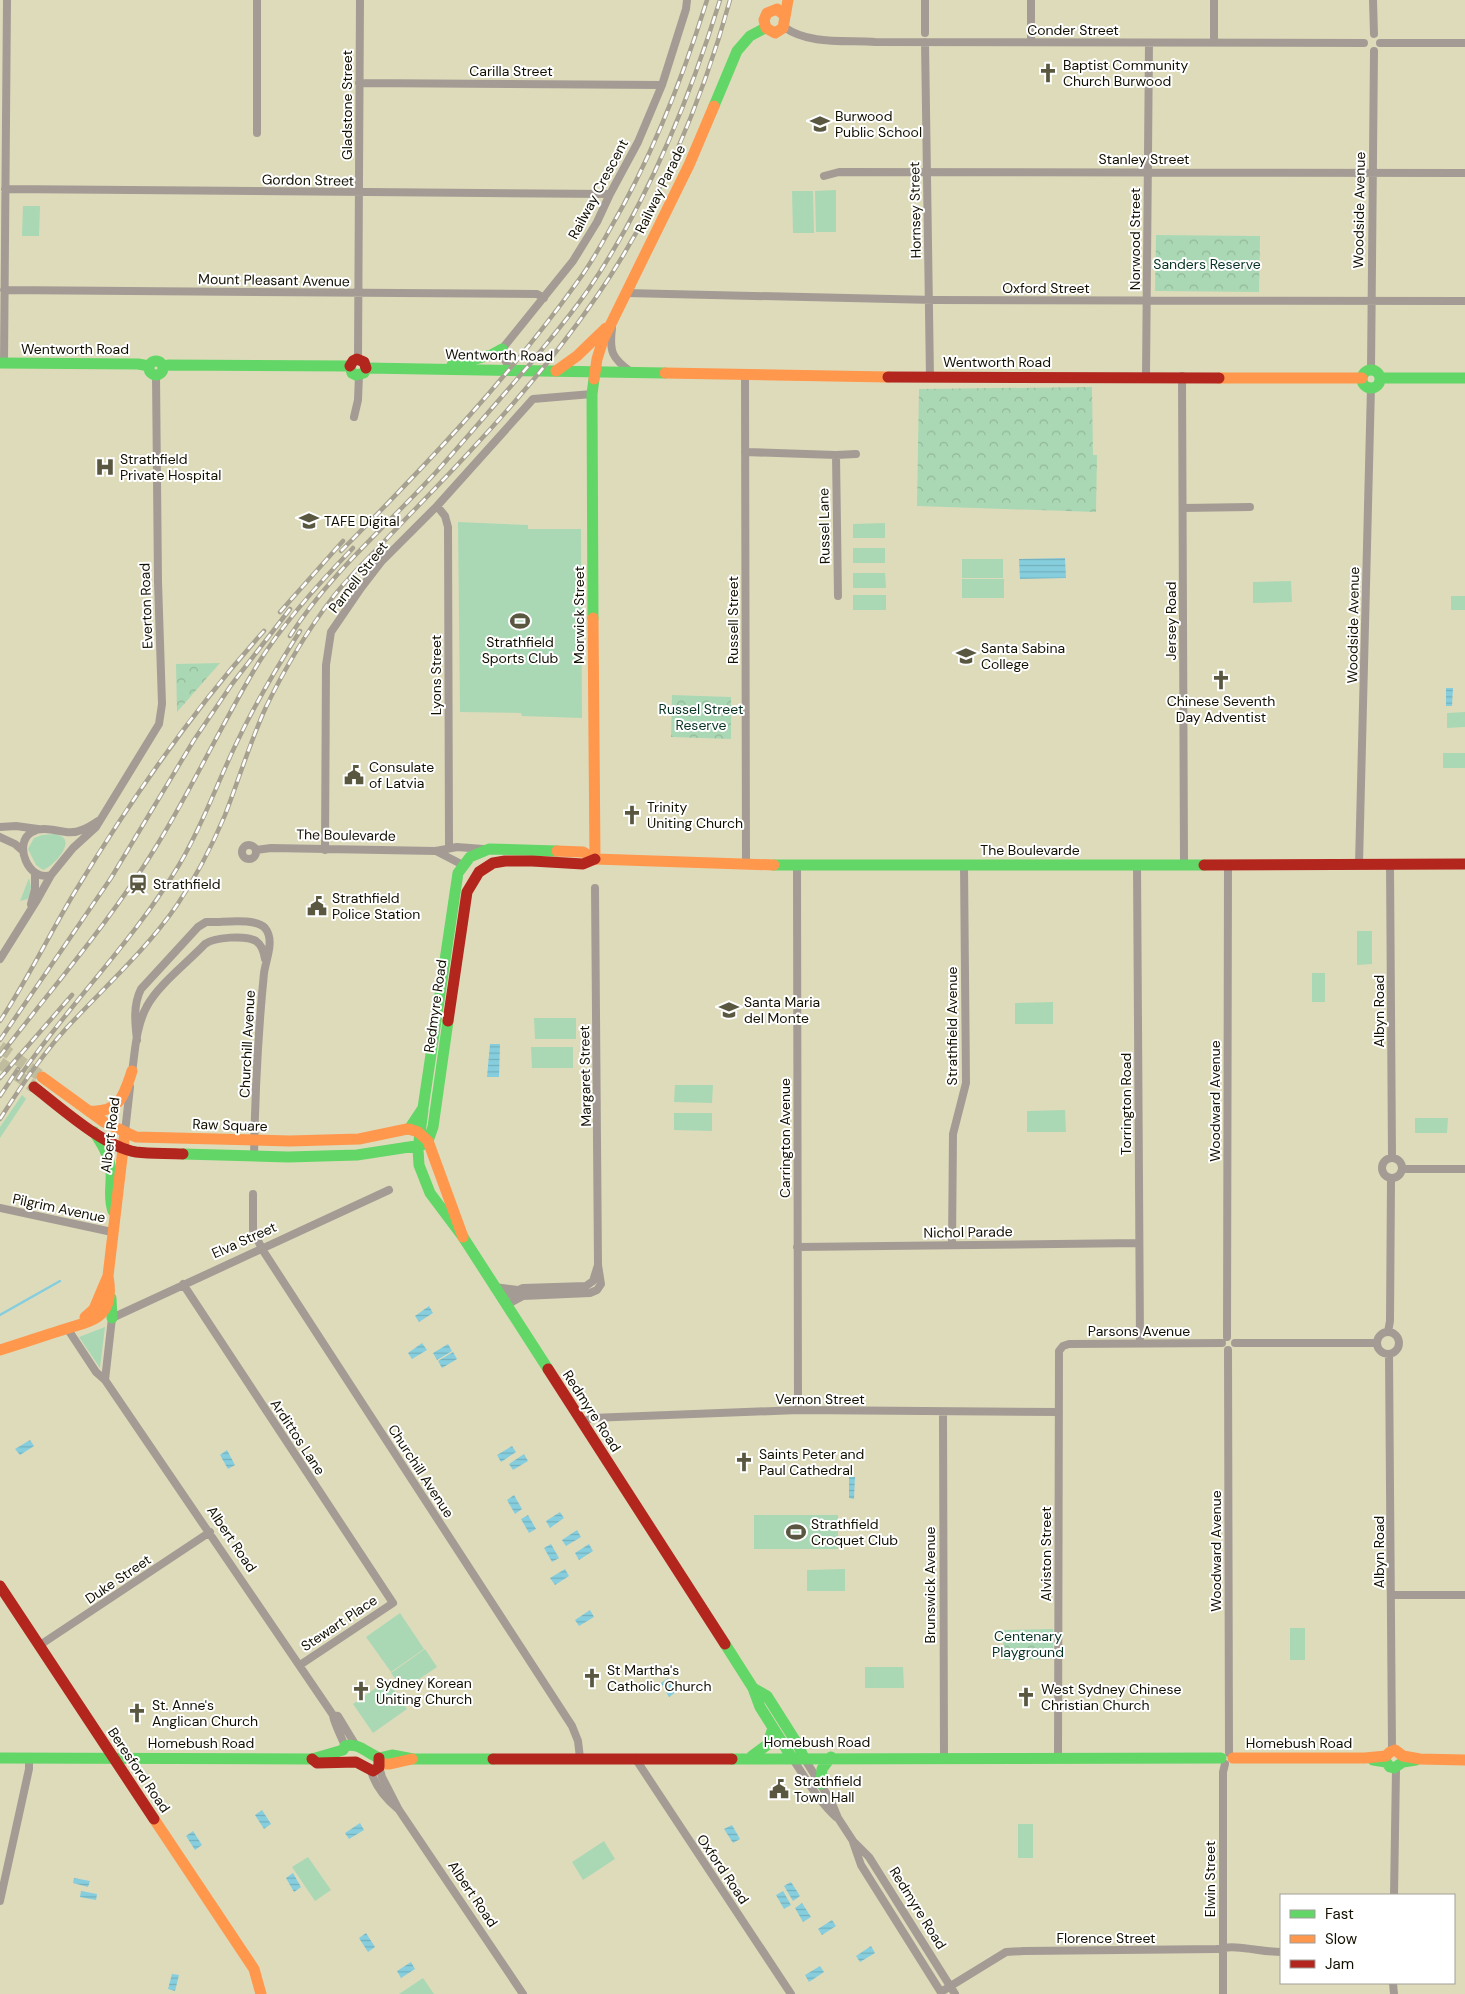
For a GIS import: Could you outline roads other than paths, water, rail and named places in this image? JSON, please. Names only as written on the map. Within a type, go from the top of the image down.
[{"type":"main road","points":[[784,14],[775,5],[764,16],[765,28],[774,33],[784,27],[786,19],[784,14],[785,7],[788,0]]},
{"type":"main road","name":"Railway Parade","points":[[594,372],[599,350],[689,165],[737,51],[750,36],[765,28]]},
{"type":"main road","points":[[556,371],[577,356],[612,322]]},
{"type":"main road","points":[[436,368],[491,355],[502,349]]},
{"type":"main road","name":"Wentworth Road","points":[[2,363],[138,364],[156,369],[181,365],[358,367],[930,378],[1371,375],[1465,378]]},
{"type":"main road","name":"Morwick Street","points":[[594,372],[592,394],[595,859]]},
{"type":"main road","points":[[1371,375],[1376,385],[1371,387]]},
{"type":"main road","name":"The Boulevarde","points":[[463,865],[470,857],[489,849],[503,848],[583,852],[595,859]]},
{"type":"main road","points":[[463,865],[473,867],[498,858],[511,861]]},
{"type":"main road","name":"The Boulevarde","points":[[484,867],[511,861],[583,864],[595,859],[797,866],[1465,864]]},
{"type":"main road","name":"Redmyre Road","points":[[463,865],[458,873],[455,885],[439,1008],[423,1108],[413,1131],[423,1178],[430,1194],[463,1237],[753,1688],[760,1707],[773,1728],[798,1758]]},
{"type":"main road","name":"Redmyre Road","points":[[428,1141],[433,1127],[467,892],[474,878],[484,867]]},
{"type":"main road","points":[[87,1111],[104,1113],[114,1108],[126,1089],[132,1071]]},
{"type":"main road","name":"Raw Square","points":[[42,1077],[107,1124],[141,1137],[254,1140],[359,1139],[413,1131]]},
{"type":"main road","points":[[34,1087],[124,1149],[139,1152],[325,1157],[417,1147],[428,1141]]},
{"type":"main road","points":[[433,1127],[434,1156]]},
{"type":"main road","points":[[91,1128],[108,1158],[111,1173],[109,1196],[115,1215]]},
{"type":"main road","points":[[413,1131],[428,1141],[443,1187],[463,1237]]},
{"type":"main road","name":"Albert Road","points":[[112,1232],[125,1132]]},
{"type":"main road","points":[[0,1350],[67,1328],[78,1327],[98,1317],[107,1305],[111,1285],[108,1276],[112,1232]]},
{"type":"main road","points":[[67,1328],[73,1322],[93,1312],[99,1303],[102,1284],[108,1276]]},
{"type":"main road","points":[[109,1294],[112,1318]]},
{"type":"main road","name":"Beresford Road","points":[[0,1586],[254,1969],[261,1994]]},
{"type":"main road","name":"Redmyre Road","points":[[753,1688],[767,1696],[798,1745],[798,1758]]},
{"type":"main road","points":[[748,1758],[758,1754],[767,1747],[773,1728]]},
{"type":"main road","points":[[348,1750],[368,1754],[377,1765]]},
{"type":"main road","name":"Homebush Road","points":[[0,1758],[312,1759],[317,1763],[348,1750],[360,1763],[377,1765],[396,1755],[413,1759],[831,1757],[1365,1758],[1388,1756],[1399,1751],[1401,1762],[1390,1768],[1388,1756]]},
{"type":"main road","points":[[821,1784],[820,1770],[831,1757]]},
{"type":"main road","points":[[1401,1762],[1420,1759],[1465,1760]]},
{"type":"street","points":[[2,363],[5,190],[2,107],[7,0]]},
{"type":"street","points":[[257,0],[257,133]]},
{"type":"street","name":"Gladstone Street","points":[[354,417],[358,400],[360,0]]},
{"type":"street","name":"Railway Crescent","points":[[502,349],[573,261],[597,222],[638,142],[662,85],[686,9],[687,0]]},
{"type":"street","points":[[925,0],[925,32]]},
{"type":"street","points":[[1031,0],[1031,42]]},
{"type":"street","points":[[1214,0],[1214,42]]},
{"type":"street","points":[[1373,0],[1374,34],[1378,37],[1380,43],[1378,48],[1374,50],[1367,49],[1364,42],[1367,36],[1374,34]]},
{"type":"street","name":"Conder Street","points":[[784,27],[792,33],[806,38],[925,42],[1364,42]]},
{"type":"street","name":"Hornsey Street","points":[[925,42],[930,378]]},
{"type":"street","name":"Norwood Street","points":[[1146,376],[1149,43]]},
{"type":"street","points":[[1380,43],[1465,43]]},
{"type":"street","name":"Woodside Avenue","points":[[1371,375],[1374,50]]},
{"type":"street","name":"Carilla Street","points":[[359,83],[662,85]]},
{"type":"street","name":"Stanley Street","points":[[824,176],[838,172],[1465,173]]},
{"type":"street","name":"Gordon Street","points":[[5,190],[610,194]]},
{"type":"street","name":"Mount Pleasant Avenue","points":[[4,290],[537,294],[544,298]]},
{"type":"street","name":"Oxford Street","points":[[626,293],[929,300],[1465,301]]},
{"type":"street","points":[[612,322],[610,342],[612,353],[621,365],[631,372]]},
{"type":"street","points":[[502,349],[503,357],[511,370]]},
{"type":"street","name":"Everton Road","points":[[73,848],[93,831],[156,731],[161,715],[156,369]]},
{"type":"street","name":"Russell Street","points":[[745,374],[746,865]]},
{"type":"street","name":"Jersey Road","points":[[1182,376],[1184,865]]},
{"type":"street","name":"Woodside Avenue","points":[[1359,864],[1371,387]]},
{"type":"street","name":"Parnell Street","points":[[325,850],[326,665],[331,632],[381,562],[437,506],[533,399],[592,394]]},
{"type":"street","points":[[745,452],[856,454]]},
{"type":"street","name":"Russel Lane","points":[[836,455],[838,596]]},
{"type":"street","name":"Lyons Street","points":[[437,506],[445,516],[448,527],[449,848]]},
{"type":"street","points":[[1183,508],[1250,507]]},
{"type":"street","points":[[0,826],[66,832],[87,828],[100,820]]},
{"type":"street","points":[[23,851],[25,839],[30,833],[38,830]]},
{"type":"street","points":[[0,959],[51,874],[73,848],[72,838],[66,832]]},
{"type":"street","points":[[0,836],[23,851],[35,874],[34,897],[27,915]]},
{"type":"street","name":"The Boulevarde","points":[[256,850],[271,848],[436,851],[449,848],[489,849]]},
{"type":"street","name":"The Boulevarde","points":[[436,851],[463,865]]},
{"type":"street","name":"Albyn Road","points":[[1390,864],[1392,1158]]},
{"type":"street","name":"Strathfield Avenue","points":[[952,1245],[953,1134],[966,1083],[964,865]]},
{"type":"street","name":"Torrington Road","points":[[1137,865],[1140,1342]]},
{"type":"street","name":"Woodward Avenue","points":[[1224,1340],[1228,865]]},
{"type":"street","name":"Carrington Avenue","points":[[797,866],[798,1410]]},
{"type":"street","points":[[35,874],[44,876],[51,874]]},
{"type":"street","name":"Margaret Street","points":[[504,1302],[523,1296],[593,1292],[601,1284],[598,1265],[596,888]]},
{"type":"street","name":"Churchill Avenue","points":[[198,927],[206,922],[259,924],[268,936],[269,950],[265,964],[261,1000],[254,1156]]},
{"type":"street","points":[[198,927],[210,940],[220,938],[252,939],[261,946],[265,964]]},
{"type":"street","name":"Albert Road","points":[[136,1040],[135,1013],[137,996],[141,989],[198,927]]},
{"type":"street","name":"Albert Road","points":[[125,1132],[136,1040],[143,1014],[151,1000],[210,940]]},
{"type":"street","points":[[1392,1158],[1398,1160],[1402,1169],[1397,1177],[1390,1178],[1384,1176],[1382,1170],[1383,1163],[1392,1158]]},
{"type":"street","points":[[1402,1169],[1465,1169]]},
{"type":"street","points":[[1388,1332],[1390,1321],[1390,1178]]},
{"type":"street","name":"Elva Street","points":[[112,1318],[389,1190]]},
{"type":"street","name":"Churchill Avenue","points":[[253,1194],[254,1230],[262,1249],[572,1726],[578,1741],[580,1758]]},
{"type":"street","name":"Pilgrim Avenue","points":[[0,1208],[112,1232]]},
{"type":"street","name":"Nichol Parade","points":[[797,1247],[1139,1243]]},
{"type":"street","name":"Margaret Street","points":[[494,1287],[518,1290],[586,1286],[593,1281],[598,1265]]},
{"type":"street","name":"Ardittos Lane","points":[[183,1284],[393,1603]]},
{"type":"street","name":"Margaret Street","points":[[504,1302],[518,1290]]},
{"type":"street","points":[[106,1380],[112,1318]]},
{"type":"street","name":"Albert Road","points":[[67,1328],[96,1372],[106,1380],[333,1715],[338,1716],[348,1750]]},
{"type":"street","points":[[1388,1332],[1395,1334],[1399,1341],[1396,1351],[1389,1354],[1381,1351],[1377,1343],[1379,1336],[1388,1332]]},
{"type":"street","points":[[1231,1338],[1234,1343],[1232,1349],[1224,1348],[1224,1340],[1231,1338]]},
{"type":"street","name":"Parsons Avenue","points":[[1060,1351],[1063,1346],[1069,1344],[1224,1340]]},
{"type":"street","points":[[1234,1343],[1377,1343]]},
{"type":"street","name":"Woodward Avenue","points":[[1227,1758],[1228,1350]]},
{"type":"street","name":"Alviston Street","points":[[1058,1758],[1060,1351]]},
{"type":"street","name":"Albyn Road","points":[[1388,1756],[1392,1595],[1389,1354]]},
{"type":"street","name":"Vernon Street","points":[[582,1423],[591,1418],[798,1410],[1059,1412]]},
{"type":"street","name":"Brunswick Avenue","points":[[943,1412],[944,1758]]},
{"type":"street","name":"Duke Street","points":[[40,1646],[210,1532]]},
{"type":"street","points":[[1392,1595],[1465,1595]]},
{"type":"street","name":"Stewart Place","points":[[300,1665],[393,1603]]},
{"type":"street","points":[[0,1901],[29,1758]]},
{"type":"street","name":"Oxford Road","points":[[636,1758],[791,1994]]},
{"type":"street","name":"Redmyre Road","points":[[798,1758],[821,1784],[838,1818],[853,1840],[869,1857],[955,1994]]},
{"type":"street","name":"Redmyre Road","points":[[798,1758],[816,1794],[829,1811],[838,1818]]},
{"type":"street","name":"Elwin Street","points":[[1223,1994],[1223,1772],[1227,1758]]},
{"type":"street","points":[[1394,1894],[1401,1762]]},
{"type":"street","name":"Albert Road","points":[[377,1765],[374,1780],[391,1803],[399,1810],[523,1994]]},
{"type":"street","name":"Redmyre Road","points":[[853,1840],[861,1865],[941,1993]]},
{"type":"street","name":"Florence Street","points":[[941,1993],[1006,1952],[1024,1950],[1217,1950],[1230,1946],[1280,1952]]},
{"type":"water","points":[[1065,558],[1066,578],[1020,579],[1019,559]]},
{"type":"water","points":[[1446,688],[1453,688],[1452,706],[1446,706]]},
{"type":"water","points":[[490,1044],[500,1044],[499,1077],[487,1077]]},
{"type":"water","points":[[429,1306],[433,1313],[419,1322],[415,1316]]},
{"type":"water","points":[[422,1343],[427,1350],[412,1359],[408,1353]]},
{"type":"water","points":[[448,1344],[452,1351],[437,1360],[433,1353]]},
{"type":"water","points":[[453,1352],[457,1359],[442,1368],[438,1361]]},
{"type":"water","points":[[30,1440],[34,1446],[20,1455],[15,1449]]},
{"type":"water","points":[[512,1446],[516,1452],[501,1462],[497,1455]]},
{"type":"water","points":[[227,1450],[235,1465],[228,1469],[220,1455]]},
{"type":"water","points":[[524,1454],[528,1461],[513,1470],[509,1464]]},
{"type":"water","points":[[849,1477],[855,1477],[854,1499],[849,1498]]},
{"type":"water","points":[[514,1495],[522,1509],[515,1514],[507,1500]]},
{"type":"water","points":[[560,1512],[564,1518],[550,1528],[546,1521]]},
{"type":"water","points":[[528,1515],[536,1529],[529,1533],[521,1519]]},
{"type":"water","points":[[577,1530],[581,1537],[566,1546],[562,1540]]},
{"type":"water","points":[[551,1544],[559,1558],[552,1562],[544,1548]]},
{"type":"water","points":[[589,1544],[593,1551],[579,1560],[575,1553]]},
{"type":"water","points":[[565,1569],[569,1576],[555,1585],[550,1578]]},
{"type":"water","points":[[590,1610],[594,1617],[579,1626],[575,1620]]},
{"type":"water","points":[[668,1678],[676,1692],[669,1697],[661,1683]]},
{"type":"water","points":[[262,1810],[271,1824],[264,1829],[255,1815]]},
{"type":"water","points":[[360,1823],[364,1830],[349,1839],[345,1833]]},
{"type":"water","points":[[732,1825],[740,1839],[733,1843],[724,1829]]},
{"type":"water","points":[[193,1831],[202,1845],[195,1850],[186,1836]]},
{"type":"water","points":[[293,1873],[301,1887],[294,1892],[286,1878]]},
{"type":"water","points":[[74,1878],[90,1881],[88,1887],[73,1883]]},
{"type":"water","points":[[791,1882],[800,1896],[793,1901],[784,1886]]},
{"type":"water","points":[[81,1891],[97,1894],[96,1900],[80,1897]]},
{"type":"water","points":[[783,1891],[791,1905],[784,1909],[776,1895]]},
{"type":"water","points":[[802,1903],[811,1917],[803,1922],[795,1908]]},
{"type":"water","points":[[832,1920],[836,1926],[822,1935],[818,1929]]},
{"type":"water","points":[[366,1933],[375,1947],[368,1952],[359,1938]]},
{"type":"water","points":[[871,1946],[875,1953],[860,1962],[856,1956]]},
{"type":"water","points":[[411,1962],[415,1969],[401,1978],[397,1971]]},
{"type":"water","points":[[820,1966],[824,1972],[809,1982],[805,1975]]},
{"type":"water","points":[[172,1974],[179,1975],[175,1991],[168,1989]]},
{"type":"waterway","points":[[0,1315],[60,1281]]},
{"type":"tunnel","points":[[0,1047],[42,1077]]},
{"type":"tunnel","points":[[0,1063],[34,1087]]},
{"type":"railway","points":[[341,551],[465,421],[523,353],[587,269],[625,202],[653,146],[676,89],[707,0]]},
{"type":"railway","points":[[290,636],[341,570],[438,470],[530,364],[590,287],[631,220],[666,148],[695,75],[720,0]]},
{"type":"railway","points":[[0,1119],[46,1052],[142,949],[184,894],[220,827],[266,707],[297,650],[323,610],[349,577],[506,412],[538,375],[597,296],[639,227],[676,154],[706,77],[730,0]]},
{"type":"railway","points":[[280,612],[343,541]]},
{"type":"railway","points":[[0,1056],[137,877],[168,827],[245,685],[269,647],[303,603],[353,548]]},
{"type":"railway","points":[[0,1040],[111,878],[194,740],[232,684],[290,609]]},
{"type":"railway","points":[[0,1021],[76,890],[141,789],[212,692],[264,631]]},
{"type":"railway","points":[[18,1079],[58,1025],[141,921],[179,865],[195,836],[251,714],[300,631]]},
{"type":"railway","points":[[0,1078],[72,995]]},
{"type":"railway","points":[[0,1096],[18,1069]]},
{"type":"place","name":"Baptist Community Church Burwood","points":[[1048,73]]},
{"type":"place","name":"Burwood Public School","points":[[820,124]]},
{"type":"place","name":"Strathfield Private Hospital","points":[[105,467]]},
{"type":"place","name":"TAFE Digital","points":[[309,521]]},
{"type":"place","name":"Strathfield Sports Club","points":[[520,621]]},
{"type":"place","name":"Santa Sabina College","points":[[966,656]]},
{"type":"place","name":"Chinese Seventh Day Adventist","points":[[1221,680]]},
{"type":"place","name":"Consulate of Latvia","points":[[354,775]]},
{"type":"place","name":"Trinity Uniting Church","points":[[632,815]]},
{"type":"place","name":"Strathfield","points":[[138,884]]},
{"type":"place","name":"Strathfield Police Station","points":[[317,906]]},
{"type":"place","name":"Santa Maria del Monte","points":[[729,1010]]},
{"type":"place","name":"Saints Peter and Paul Cathedral","points":[[744,1462]]},
{"type":"place","name":"Strathfield Croquet Club","points":[[796,1532]]},
{"type":"place","name":"St Martha's Catholic Church","points":[[592,1678]]},
{"type":"place","name":"Sydney Korean Uniting Church","points":[[361,1691]]},
{"type":"place","name":"West Sydney Chinese Christian Church","points":[[1026,1697]]},
{"type":"place","name":"St. Anne's Anglican Church","points":[[137,1713]]},
{"type":"place","name":"Strathfield Town Hall","points":[[779,1789]]},
{"type":"park label","name":"Sanders Reserve","points":[[1207,264]]},
{"type":"park label","name":"Russel Street Reserve","points":[[701,718]]},
{"type":"park label","name":"Centenary Playground","points":[[1028,1644]]}]
